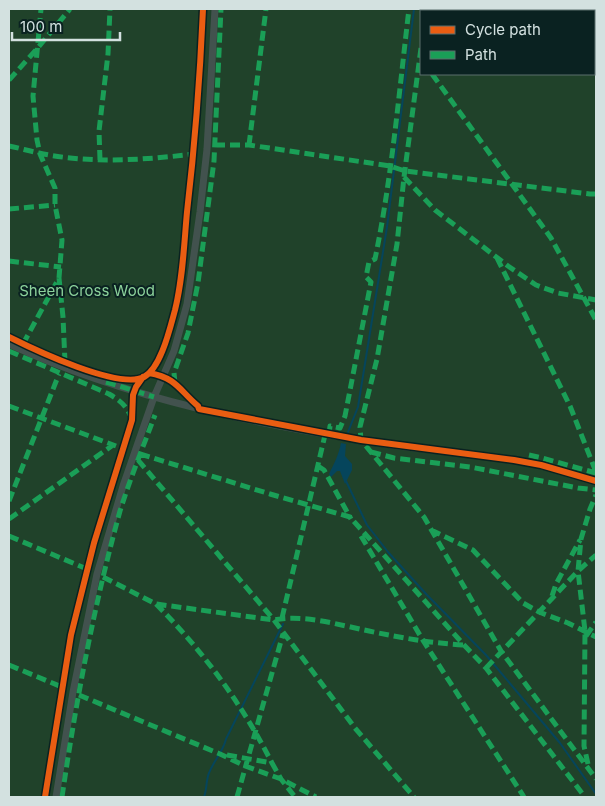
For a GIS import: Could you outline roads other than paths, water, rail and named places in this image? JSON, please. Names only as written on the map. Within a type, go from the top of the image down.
[{"type":"street","points":[[56,797],[73,692],[97,574],[122,486],[181,329],[191,278],[207,149],[215,9]]},
{"type":"street","points":[[9,344],[78,374],[199,409],[361,440],[514,460],[540,465],[596,481]]},
{"type":"water","points":[[341,443],[346,444],[345,456],[352,464],[352,470],[345,484],[340,471],[337,471],[331,477],[329,474],[338,455]]},
{"type":"waterway","points":[[348,432],[358,407],[387,227],[414,9]]},
{"type":"waterway","points":[[346,481],[367,525],[388,552],[486,655],[560,743],[596,794]]},
{"type":"waterway","points":[[204,797],[211,768],[223,748],[283,624]]},
{"type":"park label","name":"Sheen Cross Wood","points":[[87,291]]}]
